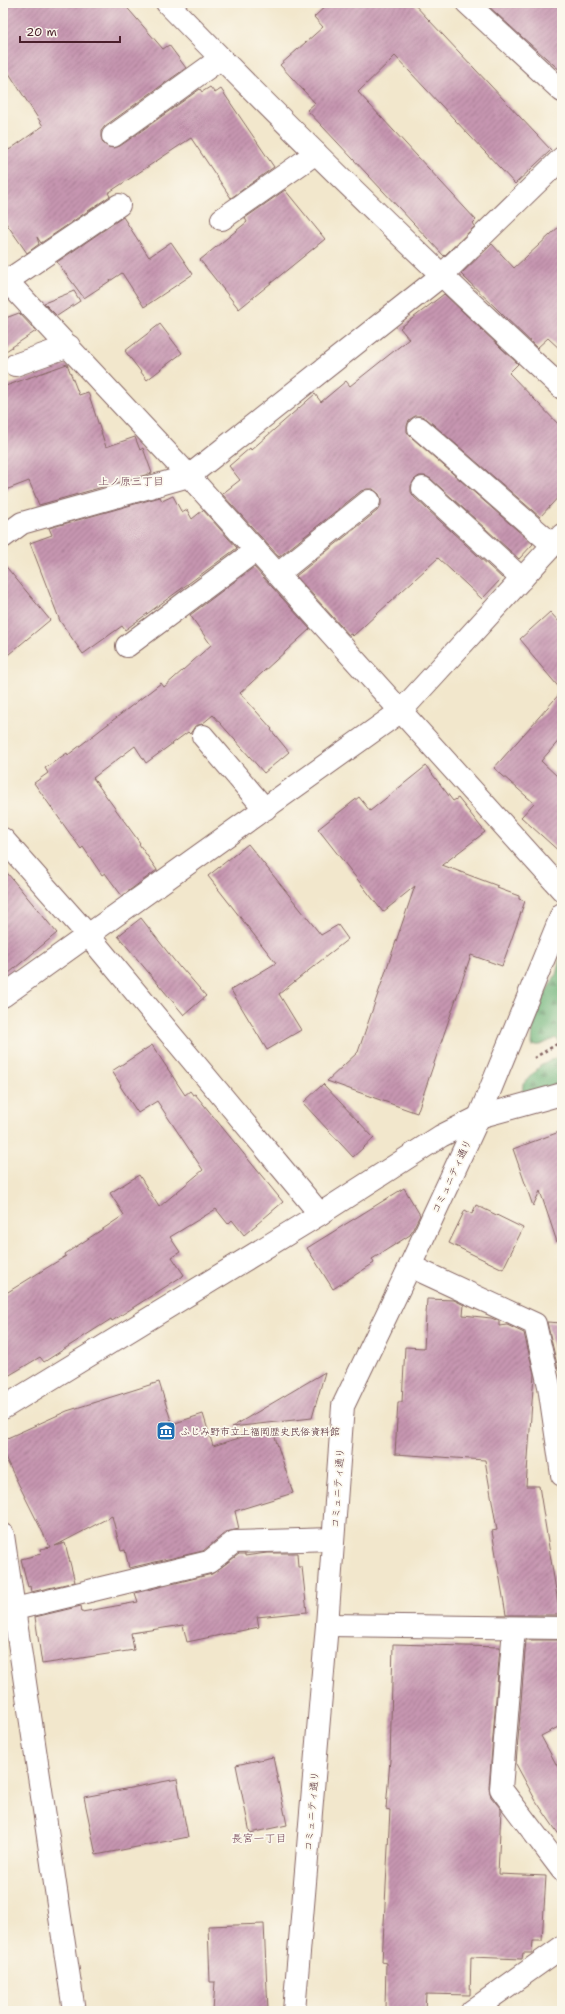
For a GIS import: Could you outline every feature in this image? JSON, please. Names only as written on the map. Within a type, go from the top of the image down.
[{"type":"street","points":[[167,3],[220,59],[441,276],[562,388]]},
{"type":"street","points":[[467,3],[562,91]]},
{"type":"street","points":[[113,136],[220,59]]},
{"type":"street","points":[[222,219],[316,153]]},
{"type":"street","points":[[3,537],[22,522],[189,476],[441,276],[562,158]]},
{"type":"street","points":[[119,205],[5,279],[189,476],[562,890]]},
{"type":"street","points":[[15,365],[69,346]]},
{"type":"street","points":[[3,996],[401,711],[557,540],[419,428]]},
{"type":"street","points":[[423,488],[522,579]]},
{"type":"street","points":[[278,574],[368,501]]},
{"type":"street","points":[[127,646],[256,550]]},
{"type":"street","points":[[203,736],[265,809]]},
{"type":"street","points":[[3,839],[88,935],[320,1214]]},
{"type":"street","name":"コミュニティ通り","points":[[294,2011],[327,1625],[343,1406],[410,1266],[478,1117],[562,914]]},
{"type":"street","points":[[3,1408],[320,1214],[441,1136],[478,1117],[562,1094]]},
{"type":"street","points":[[410,1266],[535,1324],[556,1385],[562,1475]]},
{"type":"street","points":[[3,1535],[74,2011]]},
{"type":"street","points":[[15,1609],[209,1562],[234,1542],[333,1539]]},
{"type":"street","points":[[327,1625],[562,1628]]},
{"type":"street","points":[[514,1628],[501,1790],[562,1870]]},
{"type":"street","points":[[472,2011],[562,1946]]},
{"type":"green space","points":[[562,950],[562,1047],[556,1038],[540,1045],[532,1046],[533,1026],[545,994],[556,974]]},
{"type":"green space","points":[[562,1049],[562,1085],[522,1098],[523,1084],[540,1066],[557,1057]]},
{"type":"building","points":[[3,3],[123,3],[163,49],[169,45],[186,68],[105,126],[101,131],[101,137],[103,143],[108,147],[114,148],[120,146],[200,89],[202,92],[210,87],[215,93],[221,89],[274,167],[231,198],[191,138],[108,193],[110,196],[41,243],[37,237],[39,244],[27,253],[6,223],[3,224],[3,149],[8,148],[9,150],[43,126],[3,64]]},
{"type":"building","points":[[329,3],[413,3],[551,150],[515,184],[395,56],[358,92],[476,220],[473,223],[475,226],[444,256],[307,110],[315,103],[280,65],[323,27],[314,17]]},
{"type":"building","points":[[485,3],[562,3],[562,72],[522,37]]},
{"type":"building","points":[[285,190],[325,239],[239,309],[200,260],[247,222],[245,218]]},
{"type":"building","points":[[123,217],[149,257],[171,242],[193,274],[144,307],[122,273],[84,298],[57,262]]},
{"type":"building","points":[[562,224],[562,351],[548,338],[537,348],[461,274],[492,244],[514,268]]},
{"type":"building","points":[[74,291],[80,301],[57,316],[44,303]]},
{"type":"building","points":[[444,294],[518,364],[509,373],[562,428],[562,493],[540,517],[427,419],[421,416],[415,416],[409,420],[407,432],[411,437],[533,544],[519,559],[431,479],[425,476],[419,476],[414,480],[411,486],[411,492],[414,497],[502,578],[482,599],[438,558],[353,636],[351,634],[349,635],[296,576],[377,511],[381,505],[379,494],[373,489],[361,491],[279,557],[222,494],[240,480],[229,466],[250,448],[251,450],[315,394],[321,402],[346,381],[350,386],[409,339],[400,328]]},
{"type":"building","points":[[19,313],[36,331],[3,353],[3,319]]},
{"type":"building","points":[[160,324],[182,353],[147,380],[125,351]]},
{"type":"building","points":[[67,364],[79,395],[88,392],[106,447],[135,437],[140,450],[143,448],[152,473],[39,505],[29,481],[3,491],[3,387]]},
{"type":"building","points":[[173,496],[182,513],[187,510],[192,519],[203,510],[237,548],[125,630],[122,626],[83,654],[60,621],[30,543],[52,535],[49,528],[160,497],[162,501]]},
{"type":"building","points":[[3,563],[50,620],[3,659]]},
{"type":"building","points":[[254,567],[310,629],[240,693],[272,729],[271,730],[289,752],[264,773],[213,715],[202,724],[195,726],[190,734],[188,732],[146,763],[135,746],[93,778],[140,843],[139,844],[157,870],[122,896],[105,873],[102,875],[83,847],[81,849],[34,783],[48,773],[45,768],[67,753],[68,755],[161,683],[164,687],[211,645],[190,615]]},
{"type":"building","points":[[550,612],[562,625],[562,691],[520,639]]},
{"type":"building","points":[[562,691],[562,737],[541,761],[558,777],[562,773],[562,854],[521,817],[534,803],[494,768]]},
{"type":"building","points":[[426,766],[453,801],[458,798],[485,832],[442,865],[498,886],[497,888],[519,896],[519,899],[525,901],[502,966],[471,955],[417,1113],[327,1081],[358,1052],[415,886],[383,912],[318,829],[359,797],[370,811]]},
{"type":"building","points":[[248,844],[321,935],[338,925],[348,939],[279,994],[301,1030],[267,1050],[231,990],[276,963],[208,876]]},
{"type":"building","points":[[3,868],[57,933],[3,978]]},
{"type":"building","points":[[141,918],[180,968],[181,967],[206,996],[184,1015],[118,936]]},
{"type":"building","points":[[152,1045],[185,1095],[190,1091],[193,1095],[195,1094],[283,1202],[244,1235],[232,1220],[228,1224],[216,1209],[170,1237],[180,1252],[172,1257],[184,1275],[44,1362],[40,1357],[3,1379],[3,1295],[66,1256],[65,1254],[124,1215],[110,1193],[139,1175],[159,1207],[203,1170],[157,1101],[138,1113],[112,1071]]},
{"type":"building","points":[[323,1084],[374,1138],[353,1157],[303,1103]]},
{"type":"building","points":[[562,1131],[562,1241],[557,1242],[540,1191],[533,1206],[513,1149]]},
{"type":"building","points":[[404,1188],[420,1215],[410,1235],[372,1259],[374,1263],[333,1289],[307,1248]]},
{"type":"building","points":[[476,1205],[523,1228],[503,1269],[449,1243],[465,1210],[472,1214]]},
{"type":"building","points":[[427,1299],[454,1300],[464,1305],[463,1315],[491,1318],[499,1321],[499,1326],[507,1325],[524,1333],[534,1374],[526,1486],[539,1486],[560,1615],[506,1615],[492,1531],[497,1530],[485,1460],[395,1454],[398,1402],[402,1402],[405,1347],[424,1348]]},
{"type":"building","points":[[547,1322],[562,1323],[562,1368],[558,1369]]},
{"type":"building","points":[[325,1372],[312,1418],[232,1427]]},
{"type":"building","points":[[159,1382],[172,1424],[203,1414],[213,1446],[272,1428],[293,1493],[235,1511],[239,1529],[226,1532],[203,1551],[129,1568],[125,1550],[121,1551],[112,1516],[55,1546],[65,1543],[75,1582],[31,1592],[30,1586],[28,1587],[21,1559],[41,1554],[40,1549],[50,1547],[3,1453],[3,1440],[67,1411]]},
{"type":"building","points":[[267,1553],[297,1553],[298,1567],[302,1567],[307,1612],[257,1617],[259,1627],[187,1642],[183,1625],[131,1633],[134,1650],[42,1664],[35,1617],[81,1606],[82,1612],[138,1602],[135,1593],[212,1574],[239,1554],[245,1554],[245,1556]]},
{"type":"building","points":[[526,1640],[562,1640],[562,1725],[541,1736],[562,1775],[562,1839],[536,1801],[516,1764]]},
{"type":"building","points":[[393,1644],[500,1647],[489,1788],[491,1797],[501,1809],[498,1874],[546,1876],[542,1941],[533,1941],[532,1953],[523,1953],[522,1959],[471,1957],[470,1995],[426,1994],[425,2010],[385,2009],[386,1963],[382,1962],[390,1810],[386,1809],[390,1760]]},
{"type":"building","points":[[273,1757],[287,1825],[250,1833],[236,1765]]},
{"type":"building","points":[[177,1779],[188,1837],[96,1855],[84,1797]]},
{"type":"building","points":[[264,1924],[268,2011],[213,2011],[215,1982],[210,1982],[208,1926]]},
{"type":"place","name":"ふじみ野市立上福岡歴史民俗資料館","points":[[166,1431]]},
{"type":"district","name":"上ノ原三丁目","points":[[131,481]]},
{"type":"district","name":"長宮一丁目","points":[[259,1838]]}]
